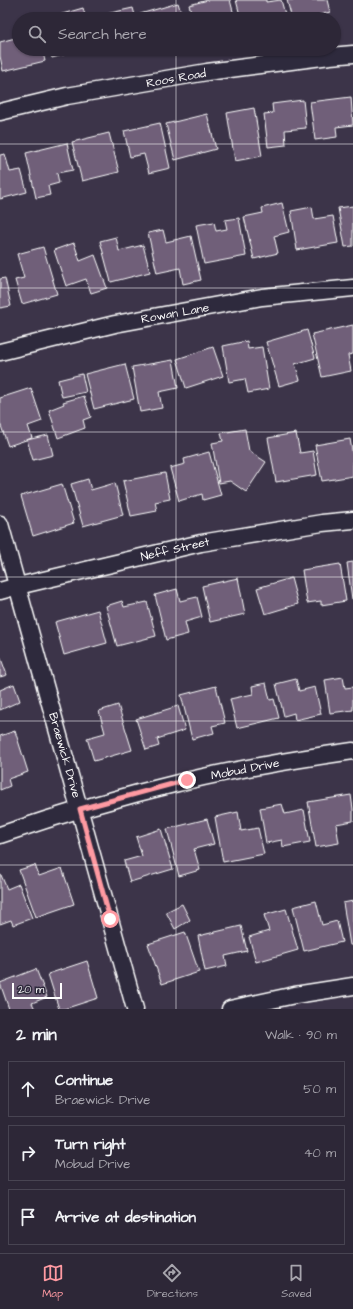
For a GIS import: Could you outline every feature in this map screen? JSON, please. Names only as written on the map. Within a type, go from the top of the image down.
[{"type":"street","name":"Roos Road","points":[[341,55],[353,54]]},
{"type":"street","name":"Roos Road","points":[[0,112],[67,96],[207,72],[330,56]]},
{"type":"street","name":"Rowan Lane","points":[[0,352],[123,322],[262,298],[353,288]]},
{"type":"street","name":"Neff Street","points":[[0,591],[201,542],[322,523],[353,520]]},
{"type":"street","name":"Braewick Drive","points":[[0,524],[135,1009]]},
{"type":"street","name":"Mobud Drive","points":[[0,834],[80,809],[187,780],[296,759],[353,751]]},
{"type":"street","points":[[230,1009],[295,994],[353,986]]},
{"type":"building","points":[[208,0],[230,0],[233,12],[191,12],[189,5]]},
{"type":"building","points":[[236,0],[266,0],[266,2],[281,0],[284,12],[239,12]]},
{"type":"building","points":[[287,0],[327,0],[330,12],[290,12]]},
{"type":"building","points":[[178,3],[181,12],[147,12]]},
{"type":"building","points":[[83,8],[84,12],[69,12]]},
{"type":"building","points":[[133,8],[134,12],[115,12]]},
{"type":"building","points":[[12,39],[12,56],[44,56],[45,61],[3,71],[0,56],[0,42]]},
{"type":"building","points":[[351,97],[353,125],[336,127],[337,137],[315,140],[310,102]]},
{"type":"building","points":[[303,100],[306,128],[285,130],[286,145],[268,147],[264,114],[273,113],[272,104]]},
{"type":"building","points":[[254,108],[262,156],[235,161],[227,113]]},
{"type":"building","points":[[207,114],[216,149],[175,160],[166,124]]},
{"type":"building","points":[[160,123],[170,168],[149,173],[144,154],[130,157],[124,131]]},
{"type":"building","points":[[109,133],[119,172],[82,181],[72,142]]},
{"type":"building","points":[[67,143],[73,170],[57,173],[59,183],[48,186],[50,195],[36,198],[26,153]]},
{"type":"building","points":[[5,154],[10,172],[21,170],[27,192],[0,199],[0,155]]},
{"type":"building","points":[[282,203],[289,232],[274,236],[278,253],[254,259],[244,217],[263,213],[262,208]]},
{"type":"building","points":[[353,206],[353,246],[345,247],[338,208]]},
{"type":"building","points":[[312,207],[314,219],[333,216],[338,243],[297,250],[291,211]]},
{"type":"building","points":[[239,218],[246,256],[204,264],[196,225],[214,222],[216,231],[227,229],[225,220]]},
{"type":"building","points":[[163,230],[166,242],[191,236],[201,280],[183,284],[180,268],[157,273],[148,233]]},
{"type":"building","points":[[116,237],[119,251],[143,245],[150,272],[111,282],[100,241]]},
{"type":"building","points":[[74,243],[80,261],[95,255],[107,288],[91,293],[86,279],[66,286],[54,250]]},
{"type":"building","points":[[43,247],[57,294],[22,304],[15,280],[24,278],[17,254]]},
{"type":"building","points":[[5,278],[11,306],[0,308],[0,279]]},
{"type":"building","points":[[353,325],[353,354],[348,355],[351,371],[322,377],[312,334]]},
{"type":"building","points":[[307,330],[315,358],[295,364],[300,380],[279,386],[266,342]]},
{"type":"building","points":[[247,341],[248,349],[262,347],[269,389],[248,393],[245,379],[229,382],[223,346]]},
{"type":"building","points":[[213,347],[223,376],[186,388],[177,359]]},
{"type":"building","points":[[173,360],[178,388],[159,392],[162,408],[140,412],[132,367]]},
{"type":"building","points":[[125,364],[134,399],[94,409],[85,374]]},
{"type":"building","points":[[82,374],[86,392],[62,397],[58,380]]},
{"type":"building","points":[[31,388],[42,421],[28,426],[32,438],[8,446],[0,423],[0,398]]},
{"type":"building","points":[[84,396],[91,417],[83,420],[85,428],[58,438],[49,410],[64,404],[63,402]]},
{"type":"building","points":[[245,429],[249,451],[266,462],[246,492],[230,481],[219,483],[212,443],[223,441],[221,433]]},
{"type":"building","points":[[296,433],[300,453],[313,451],[317,475],[276,482],[268,438]]},
{"type":"building","points":[[48,435],[53,455],[33,460],[27,440]]},
{"type":"building","points":[[350,439],[353,457],[353,476],[322,481],[315,445]]},
{"type":"building","points":[[209,452],[221,495],[203,500],[202,494],[179,501],[170,468],[185,464],[184,459]]},
{"type":"building","points":[[165,473],[170,499],[155,502],[157,511],[131,516],[123,481]]},
{"type":"building","points":[[88,479],[91,490],[115,483],[123,515],[83,526],[71,484]]},
{"type":"building","points":[[62,484],[74,523],[33,536],[21,496]]},
{"type":"building","points":[[353,562],[353,599],[352,599],[347,563]]},
{"type":"building","points":[[340,564],[346,601],[321,605],[321,601],[307,603],[302,570]]},
{"type":"building","points":[[238,578],[245,614],[210,622],[202,586]]},
{"type":"building","points":[[291,578],[298,604],[265,614],[257,588]]},
{"type":"building","points":[[177,589],[180,601],[197,597],[202,617],[185,622],[188,634],[166,640],[155,595]]},
{"type":"building","points":[[122,601],[124,607],[147,602],[156,636],[117,646],[106,606]]},
{"type":"building","points":[[98,610],[107,643],[64,655],[55,622]]},
{"type":"building","points":[[0,656],[7,675],[0,677]]},
{"type":"building","points":[[343,677],[345,688],[353,687],[353,710],[330,713],[325,680]]},
{"type":"building","points":[[296,679],[299,691],[315,687],[321,714],[295,720],[294,713],[284,716],[276,684]]},
{"type":"building","points":[[266,683],[270,700],[274,699],[279,718],[237,728],[230,699],[253,694],[252,686]]},
{"type":"building","points":[[14,684],[20,701],[0,710],[0,690]]},
{"type":"building","points":[[216,686],[225,723],[212,726],[214,733],[192,739],[181,695]]},
{"type":"building","points":[[118,705],[132,750],[94,761],[87,738],[105,733],[99,711]]},
{"type":"building","points":[[178,706],[185,730],[157,739],[159,746],[146,750],[136,719]]},
{"type":"building","points":[[15,731],[28,772],[8,779],[10,786],[0,790],[0,736]]},
{"type":"building","points":[[351,795],[353,821],[336,824],[339,843],[316,847],[308,802]]},
{"type":"building","points":[[282,804],[285,814],[304,810],[310,842],[283,847],[282,840],[266,843],[260,808]]},
{"type":"building","points":[[238,812],[241,831],[258,828],[264,854],[223,862],[215,817]]},
{"type":"building","points":[[207,819],[214,844],[194,849],[200,870],[179,876],[167,829]]},
{"type":"building","points":[[161,829],[173,869],[130,882],[124,861],[142,856],[136,837]]},
{"type":"building","points":[[35,865],[39,876],[62,868],[74,904],[36,917],[19,870]]},
{"type":"building","points":[[0,875],[7,889],[19,884],[32,918],[13,925],[11,920],[0,924]]},
{"type":"building","points":[[316,901],[322,925],[337,921],[342,942],[304,951],[293,907]]},
{"type":"building","points":[[353,901],[353,945],[350,945],[343,903]]},
{"type":"building","points":[[182,904],[190,920],[175,929],[166,912]]},
{"type":"building","points":[[286,909],[298,950],[256,962],[249,937],[269,931],[264,915]]},
{"type":"building","points":[[241,926],[247,951],[225,956],[227,966],[205,971],[198,936]]},
{"type":"building","points":[[185,932],[199,972],[162,984],[148,944]]},
{"type":"building","points":[[87,961],[98,998],[64,1009],[59,1009],[48,974]]},
{"type":"building","points":[[36,969],[47,997],[32,1003],[35,1009],[9,1009],[0,983]]},
{"type":"route","points":[[110,919],[80,809],[187,780]]}]
